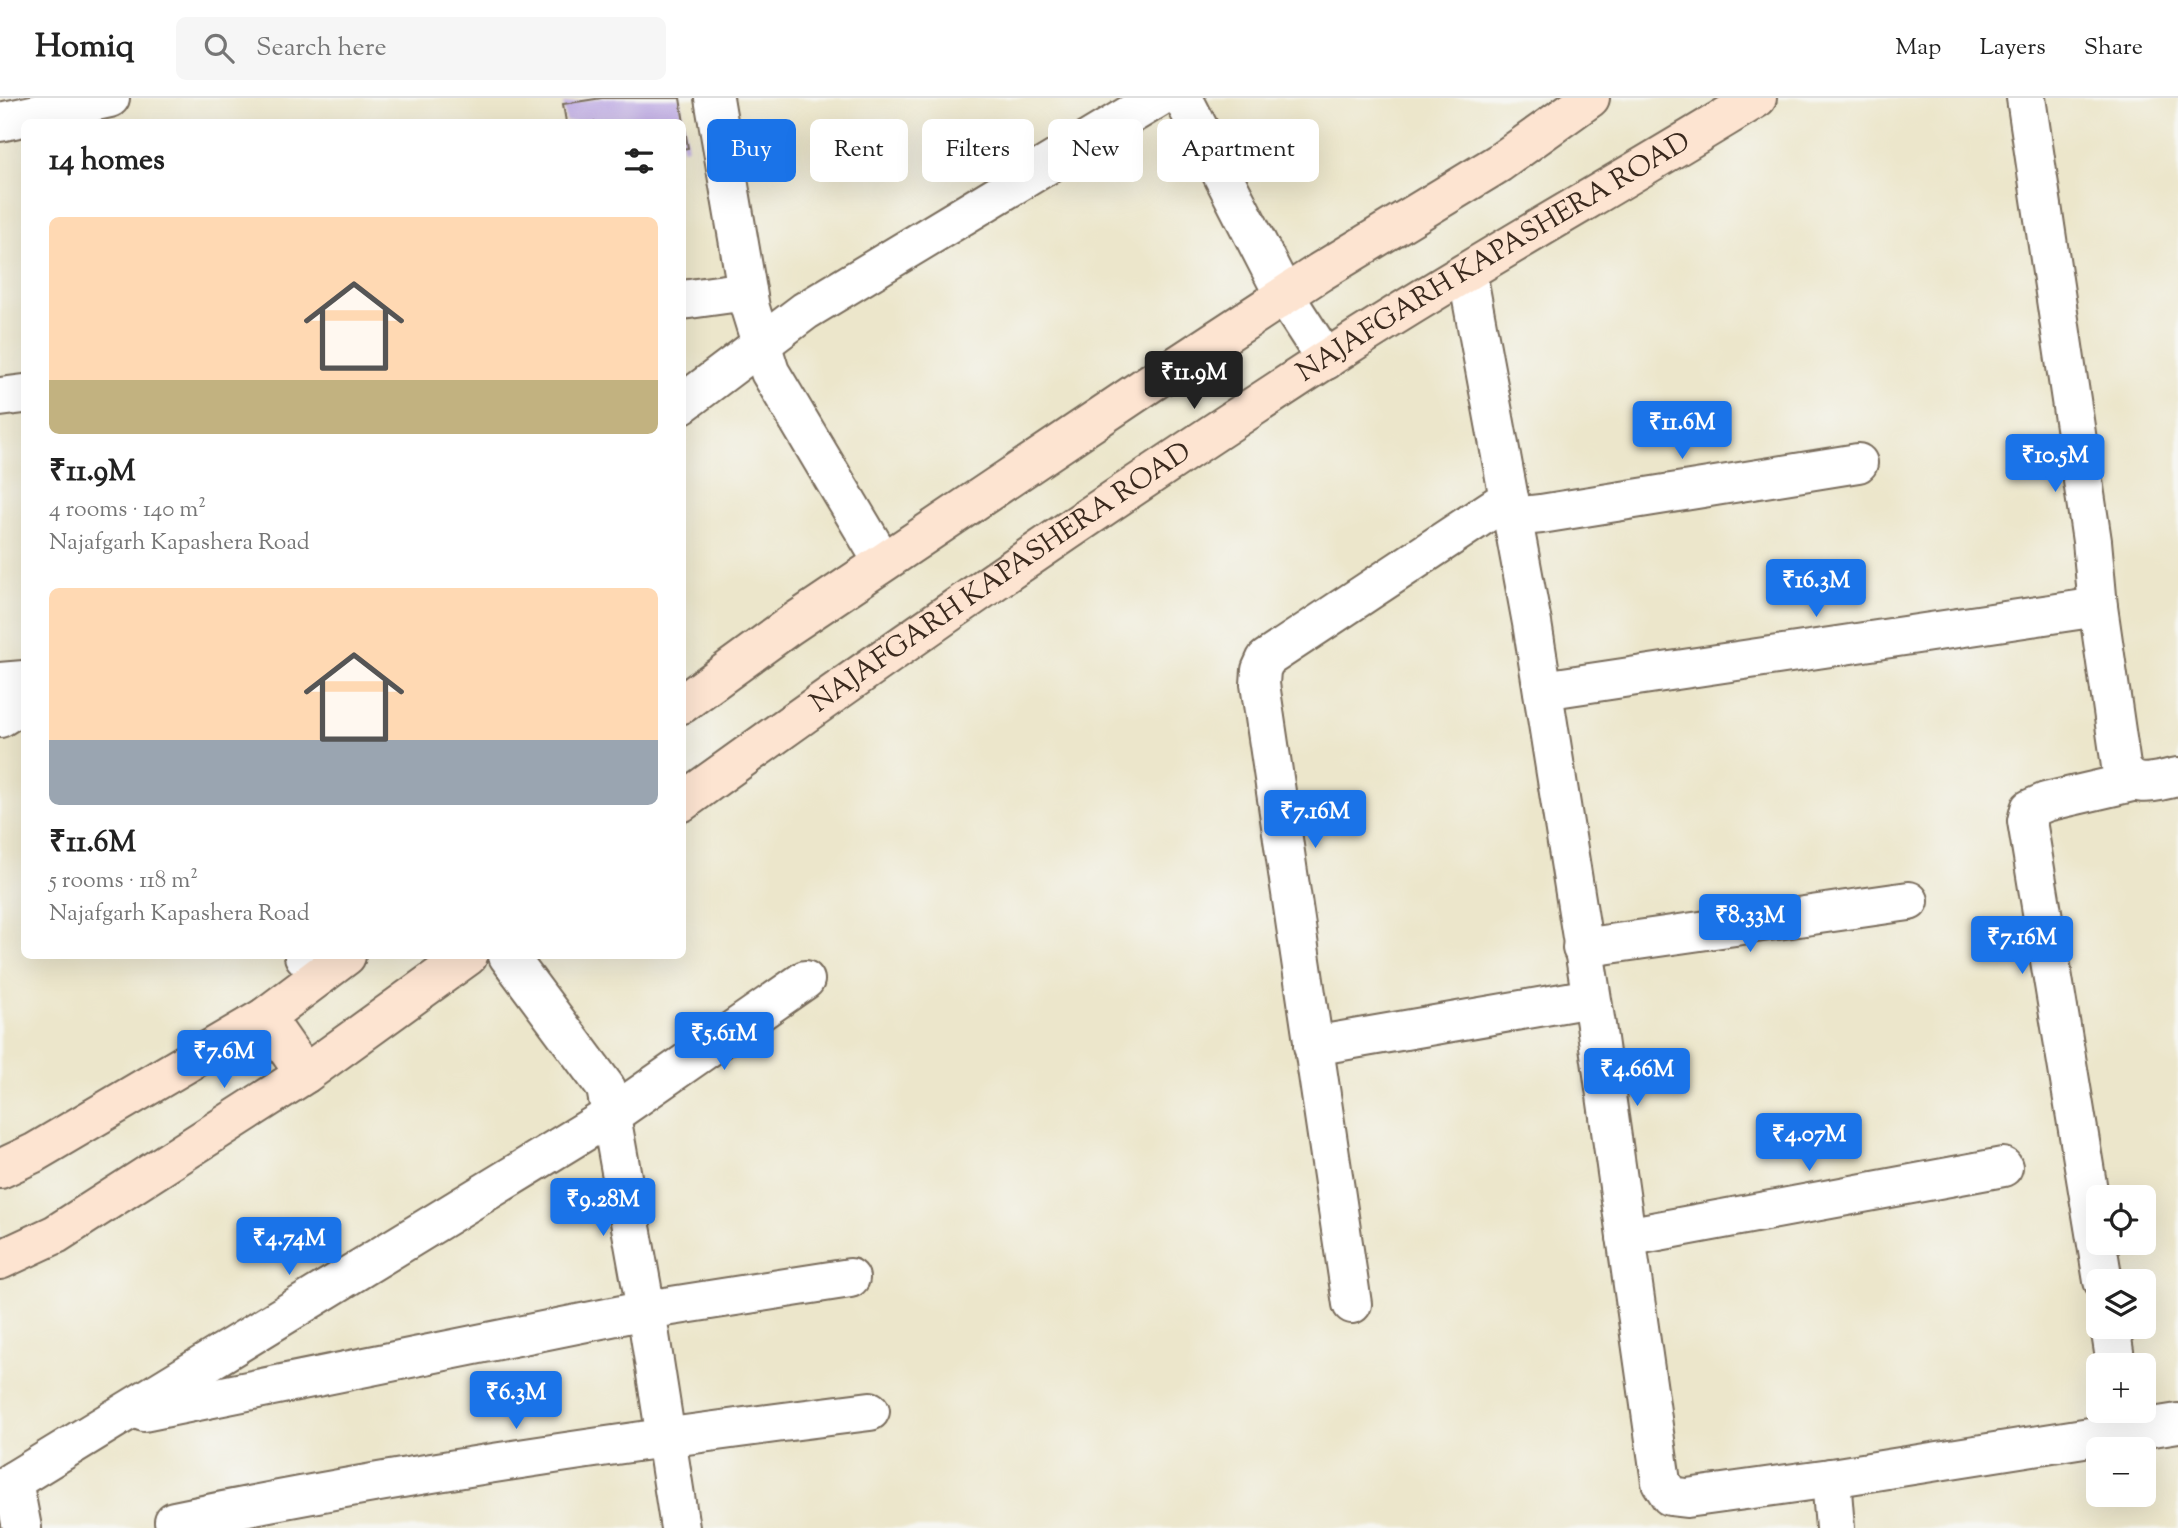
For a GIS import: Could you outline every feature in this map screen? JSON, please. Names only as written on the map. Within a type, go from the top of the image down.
[{"type":"main road","points":[[686,701],[883,562],[1284,295],[1499,163],[1590,98]]},
{"type":"main road","name":"NAJAFGARH KAPASHERA ROAD","points":[[686,799],[820,702],[1190,449],[1467,272],[1757,98]]},
{"type":"main road","points":[[0,1260],[56,1234],[305,1074],[464,959]]},
{"type":"main road","points":[[0,1169],[34,1153],[265,1017],[324,962]]},
{"type":"main road","points":[[265,1017],[305,1074]]},
{"type":"street","points":[[0,122],[110,98]]},
{"type":"street","points":[[714,98],[747,291],[771,372],[883,562]]},
{"type":"street","points":[[686,401],[805,311],[1158,98]]},
{"type":"street","points":[[1183,98],[1284,295],[1326,360]]},
{"type":"street","points":[[2026,98],[2092,541],[2098,607],[2121,766],[2132,782]]},
{"type":"street","points":[[1467,272],[1543,690],[1661,1482],[1670,1496],[1687,1498],[1831,1478],[2116,1423]]},
{"type":"street","points":[[686,299],[747,291]]},
{"type":"street","points":[[0,397],[21,394]]},
{"type":"street","points":[[1352,1304],[1260,684],[1261,670],[1266,659],[1511,508],[1541,514],[1858,463]]},
{"type":"street","points":[[1543,690],[2098,607]]},
{"type":"street","points":[[0,682],[21,680]]},
{"type":"street","points":[[0,718],[21,705]]},
{"type":"street","points":[[2101,1269],[2027,821],[2030,809],[2046,802],[2132,782],[2146,783],[2178,777]]},
{"type":"street","points":[[1582,948],[1909,901]]},
{"type":"street","points":[[510,959],[606,1088],[646,1310],[680,1528]]},
{"type":"street","points":[[22,1528],[6,1485],[610,1116],[805,980]]},
{"type":"street","points":[[1313,1046],[1591,998]]},
{"type":"street","points":[[1626,1237],[2003,1167]]},
{"type":"street","points":[[116,1418],[646,1310],[850,1278]]},
{"type":"street","points":[[174,1521],[293,1496],[667,1437],[870,1411]]},
{"type":"street","points":[[2156,1422],[2178,1423]]},
{"type":"street","points":[[1831,1478],[1835,1528]]},
{"type":"building","points":[[602,98],[680,98],[683,119],[566,119],[563,104]]}]
